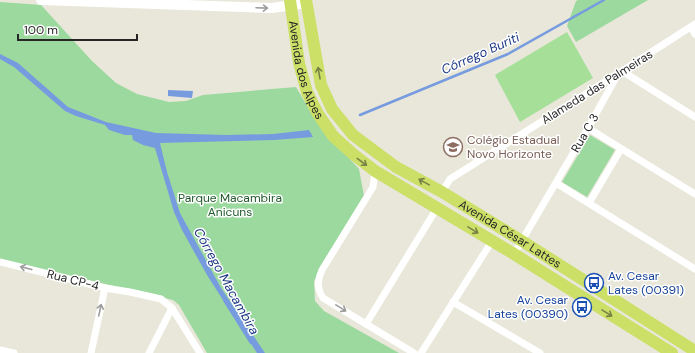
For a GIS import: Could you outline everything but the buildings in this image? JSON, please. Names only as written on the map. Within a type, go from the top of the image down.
[{"type":"main road","points":[[41,0],[272,8],[291,3],[306,2]]},
{"type":"main road","name":"Avenida dos Alpes","points":[[306,2],[321,85],[332,109]]},
{"type":"main road","name":"Avenida dos Alpes","points":[[291,3],[299,63],[307,92],[318,114],[333,136]]},
{"type":"main road","name":"Avenida César Lattes","points":[[332,109],[353,136],[372,150],[396,166],[522,241],[695,351]]},
{"type":"main road","name":"Avenida César Lattes","points":[[333,136],[375,171],[514,254],[667,352]]},
{"type":"street","points":[[693,25],[695,34]]},
{"type":"street","name":"Alameda das Palmeiras","points":[[442,192],[450,179],[693,25]]},
{"type":"street","points":[[620,72],[695,117]]},
{"type":"street","name":"Rua C 3","points":[[514,254],[620,72]]},
{"type":"street","points":[[588,128],[695,194]]},
{"type":"street","points":[[589,203],[621,149]]},
{"type":"street","points":[[375,171],[373,187],[322,270],[318,280],[318,290],[324,298],[414,353]]},
{"type":"street","points":[[556,183],[695,269]]},
{"type":"street","points":[[366,324],[437,208]]},
{"type":"street","points":[[420,353],[492,241]]},
{"type":"street","name":"Rua CP-4","points":[[0,262],[105,288],[91,353]]},
{"type":"street","points":[[105,288],[130,292],[161,300],[172,308],[200,353]]},
{"type":"street","points":[[453,302],[540,353]]},
{"type":"street","points":[[149,353],[172,308]]},
{"type":"street","points":[[667,352],[674,338]]},
{"type":"street","points":[[0,350],[14,353]]},
{"type":"green space","points":[[648,0],[576,42],[567,26],[576,1]]},
{"type":"green space","name":"Parque Macambira Anicuns","points":[[0,2],[41,5],[92,61],[116,83],[137,94],[169,102],[186,101],[203,95],[296,87],[312,114],[331,139],[359,169],[364,196],[314,281],[315,301],[324,311],[399,353],[207,353],[179,305],[173,300],[0,259]]},
{"type":"green space","points":[[567,32],[593,78],[520,122],[495,75]]},
{"type":"green space","points":[[590,135],[615,150],[587,197],[562,182]]},
{"type":"water","points":[[0,54],[18,63],[68,107],[106,122],[156,133],[226,135],[273,134],[309,130],[313,137],[274,140],[160,143],[167,172],[180,213],[221,288],[265,353],[257,353],[207,275],[182,230],[174,212],[155,148],[143,145],[133,140],[132,135],[125,135],[109,130],[105,125],[65,111],[14,67],[0,59]]},
{"type":"water","points":[[168,90],[193,91],[192,98],[168,96]]},
{"type":"waterway","name":"Córrego Buriti","points":[[360,115],[508,54],[604,0]]},
{"type":"waterway","name":"Córrego Macambira","points":[[224,300],[251,343]]},
{"type":"place","name":"Colégio Estadual Novo Horizonte","points":[[453,147]]},
{"type":"place","name":"Av. Cesar Lates (00391)","points":[[594,283]]},
{"type":"place","name":"Av. Cesar Lates (00390)","points":[[582,307]]}]
